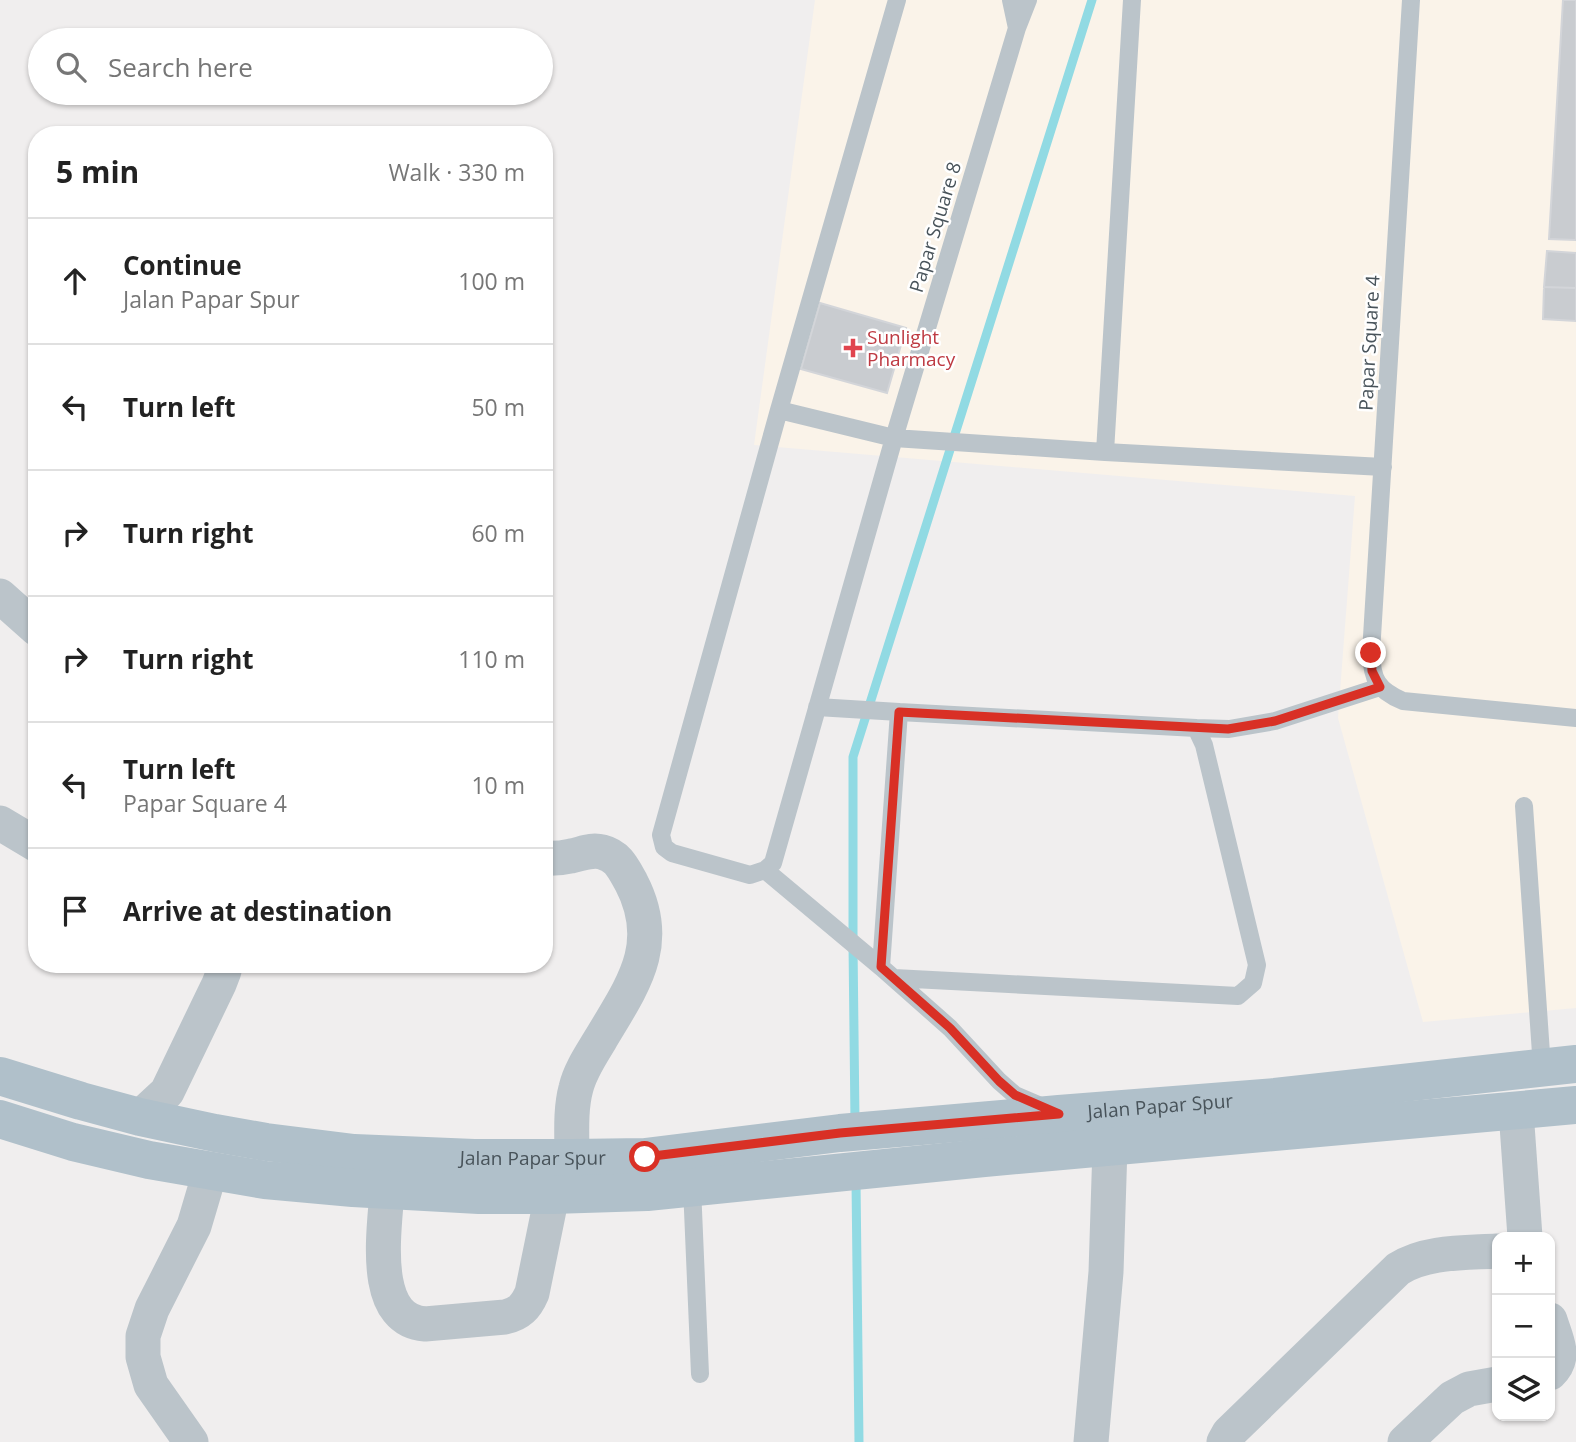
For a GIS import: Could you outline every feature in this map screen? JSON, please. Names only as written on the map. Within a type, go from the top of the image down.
[{"type":"main road","name":"Jalan Papar Spur","points":[[0,1076],[140,1117],[266,1142],[354,1153],[474,1158],[572,1158],[645,1157],[854,1132],[1275,1097],[1559,1066]]},
{"type":"main road","points":[[0,1119],[73,1142],[149,1160],[265,1180],[479,1195],[552,1195],[648,1192],[1576,1105]]},
{"type":"street","points":[[0,596],[28,621]]},
{"type":"street","points":[[0,823],[28,840]]},
{"type":"street","points":[[553,859],[588,851],[612,855],[620,862],[639,898],[645,920],[645,944],[639,971],[584,1065],[576,1088],[572,1116],[572,1158]]},
{"type":"street","points":[[140,1117],[167,1092],[223,973]]},
{"type":"street","points":[[1516,1111],[1525,1232]]},
{"type":"street","points":[[1091,1442],[1106,1272],[1110,1147]]},
{"type":"street","points":[[191,1442],[151,1385],[143,1357],[143,1336],[152,1309],[194,1226],[211,1172]]},
{"type":"street","points":[[387,1190],[384,1265],[386,1287],[400,1314],[416,1324],[505,1317],[522,1310],[532,1293],[552,1195]]},
{"type":"street","points":[[1224,1442],[1229,1433],[1398,1269],[1422,1258],[1492,1251]]},
{"type":"street","points":[[1555,1336],[1560,1358],[1555,1368]]},
{"type":"street","points":[[1405,1442],[1452,1398],[1469,1389],[1492,1385]]},
{"type":"lane","points":[[897,0],[661,835],[664,847],[672,853],[750,874],[765,870],[950,1028],[1015,1095],[1059,1114]]},
{"type":"lane","points":[[1011,0],[1017,28]]},
{"type":"lane","name":"Papar Square 8","points":[[765,870],[772,863],[894,438],[1017,28],[1028,0]]},
{"type":"lane","points":[[1105,452],[1132,0]]},
{"type":"lane","name":"Papar Square 4","points":[[1380,687],[1372,671],[1371,653],[1411,0]]},
{"type":"lane","points":[[779,410],[894,438],[976,445],[1383,467]]},
{"type":"lane","points":[[817,707],[1228,729],[1275,721],[1380,687],[1403,701],[1576,718]]},
{"type":"lane","points":[[887,973],[899,712]]},
{"type":"lane","points":[[887,973],[1238,996],[1253,983],[1257,965],[1204,745],[1196,728]]},
{"type":"lane","points":[[1524,806],[1559,1066]]},
{"type":"lane","points":[[692,1187],[701,1374]]},
{"type":"shaded area","points":[[815,0],[1576,0],[1576,1008],[1423,1022],[1338,718],[1355,496],[754,445]]},
{"type":"building","points":[[1563,0],[1576,0],[1576,240],[1549,239]]},
{"type":"building","points":[[1547,251],[1576,253],[1576,288],[1544,287]]},
{"type":"building","points":[[1544,287],[1576,288],[1576,321],[1543,319]]},
{"type":"building","name":"Sunlight Pharmacy","points":[[820,303],[906,328],[887,393],[801,369]]},
{"type":"waterway","points":[[855,1122],[853,757],[1092,0]]},
{"type":"waterway","points":[[856,1181],[859,1442]]},
{"type":"place","name":"Sunlight Pharmacy","points":[[853,348]]},
{"type":"route","points":[[645,1157],[840,1133],[1059,1114],[1015,1095],[950,1028],[881,967],[899,712],[1228,729],[1275,721],[1380,687],[1372,671],[1371,653]]}]
